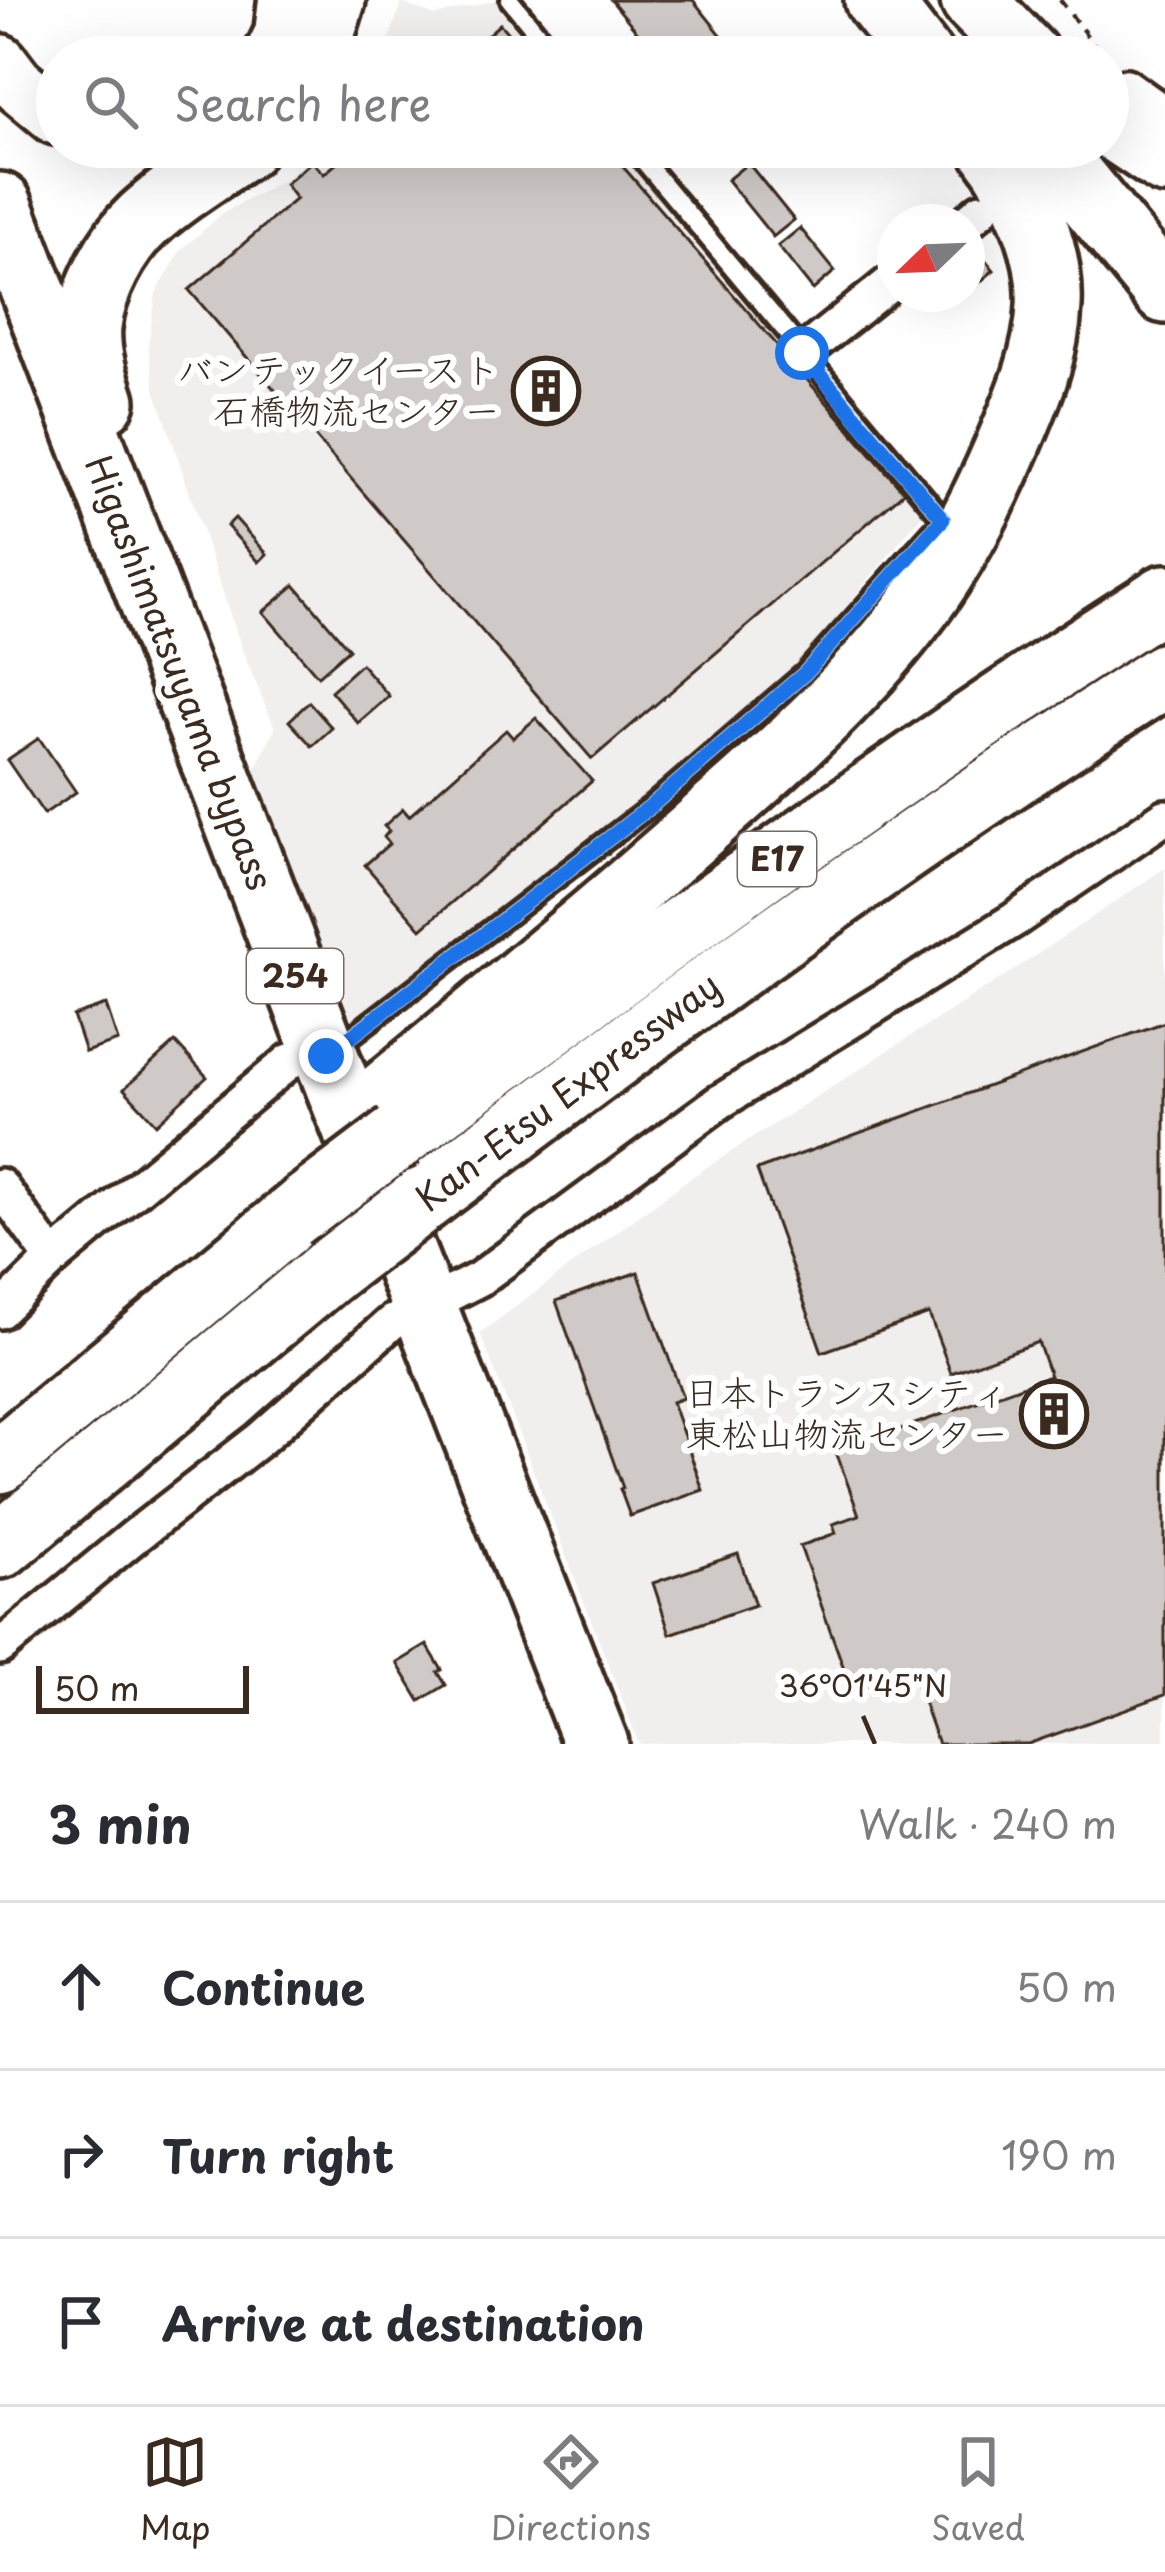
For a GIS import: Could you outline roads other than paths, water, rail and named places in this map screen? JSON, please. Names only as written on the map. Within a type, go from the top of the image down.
[{"type":"highway","points":[[322,36],[333,0]]},
{"type":"highway","points":[[972,0],[1000,36]]},
{"type":"highway","points":[[972,0],[1007,36]]},
{"type":"highway","points":[[1129,139],[1165,162]]},
{"type":"highway","points":[[145,584],[142,514],[92,369],[89,328],[99,288],[116,253],[141,222],[215,168]]},
{"type":"highway","points":[[15,1448],[301,1187],[391,1115],[778,759],[849,689],[911,617],[958,546],[995,473],[1043,348],[1049,303],[1044,255],[1030,211],[1007,168]]},
{"type":"highway","points":[[1064,168],[1165,291]]},
{"type":"highway","points":[[1126,168],[1165,242]]},
{"type":"highway","name":"Higashimatsuyama bypass","points":[[0,205],[145,584],[308,1059]]},
{"type":"highway","name":"Higashimatsuyama bypass","points":[[0,316],[308,1059],[408,1314],[596,1744]]},
{"type":"highway","name":"Kan-Etsu Expressway","points":[[391,1115],[1165,597]]},
{"type":"highway","name":"Kan-Etsu Expressway","points":[[0,1546],[328,1271],[422,1200],[757,952],[1165,675]]},
{"type":"highway","points":[[757,952],[1165,696]]},
{"type":"highway","name":"Higashimatsuyama bypass","points":[[408,1314],[554,1744]]},
{"type":"main road","points":[[281,36],[286,0]]},
{"type":"main road","points":[[0,62],[36,99]]},
{"type":"street","points":[[1129,88],[1165,113]]},
{"type":"street","points":[[802,353],[877,293]]},
{"type":"street","points":[[0,1647],[408,1314],[479,1279],[718,1103],[1014,920],[1165,817]]},
{"type":"street","points":[[0,1311],[53,1259],[308,1059]]},
{"type":"street","points":[[0,1186],[53,1259]]},
{"type":"lane","points":[[510,0],[540,36]]},
{"type":"lane","points":[[308,1059],[651,806],[805,673],[943,519],[649,168]]},
{"type":"place","name":"バンテックイースト 石橋物流センター","points":[[546,391]]},
{"type":"place","name":"日本トランスシティ 東松山物流センター","points":[[1054,1414]]}]
